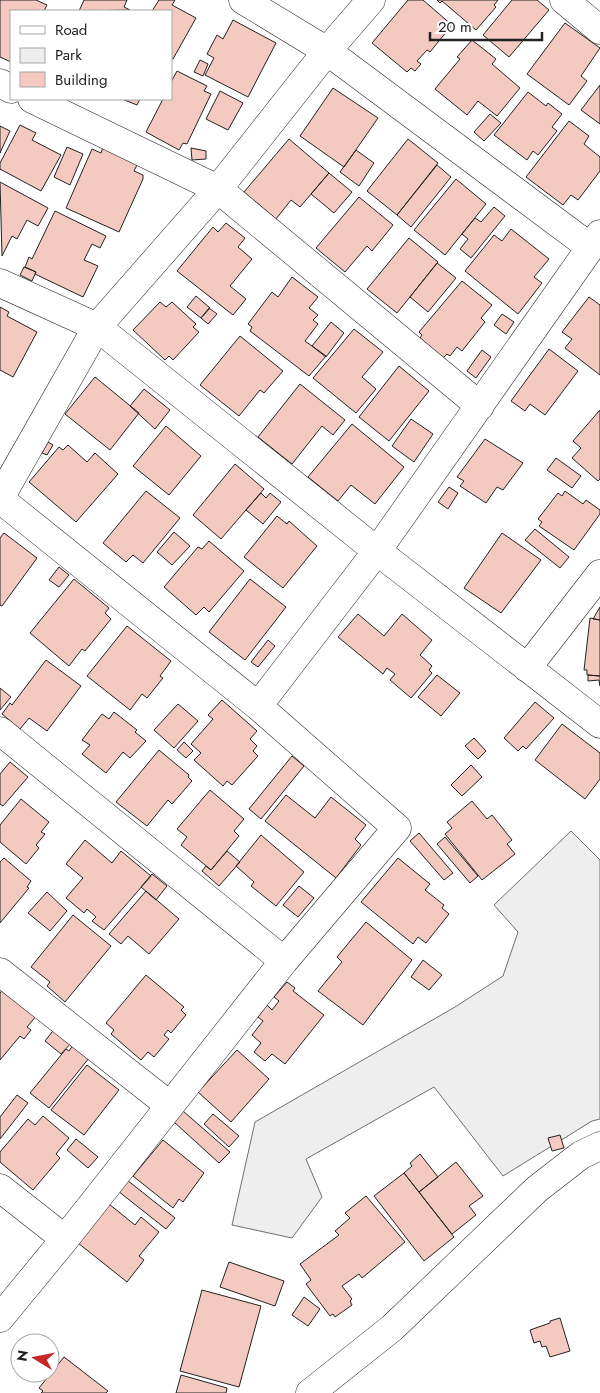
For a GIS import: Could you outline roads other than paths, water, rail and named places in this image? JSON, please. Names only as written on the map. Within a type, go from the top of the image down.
[{"type":"street","points":[[243,0],[327,51],[595,241],[377,551],[258,706]]},
{"type":"street","points":[[0,1318],[66,1239],[169,1105],[284,961],[397,828],[258,706],[0,499],[97,327],[218,189],[327,51],[371,0]]},
{"type":"street","points":[[564,0],[600,30]]},
{"type":"street","points":[[34,100],[218,189],[480,406]]},
{"type":"street","points":[[0,283],[97,327],[377,551],[600,724]]},
{"type":"street","points":[[527,668],[600,574]]},
{"type":"street","points":[[0,731],[284,961]]},
{"type":"street","points":[[0,972],[169,1105]]},
{"type":"street","points":[[310,1393],[392,1328],[537,1189],[581,1154],[600,1146]]},
{"type":"street","points":[[0,1188],[66,1239]]}]
